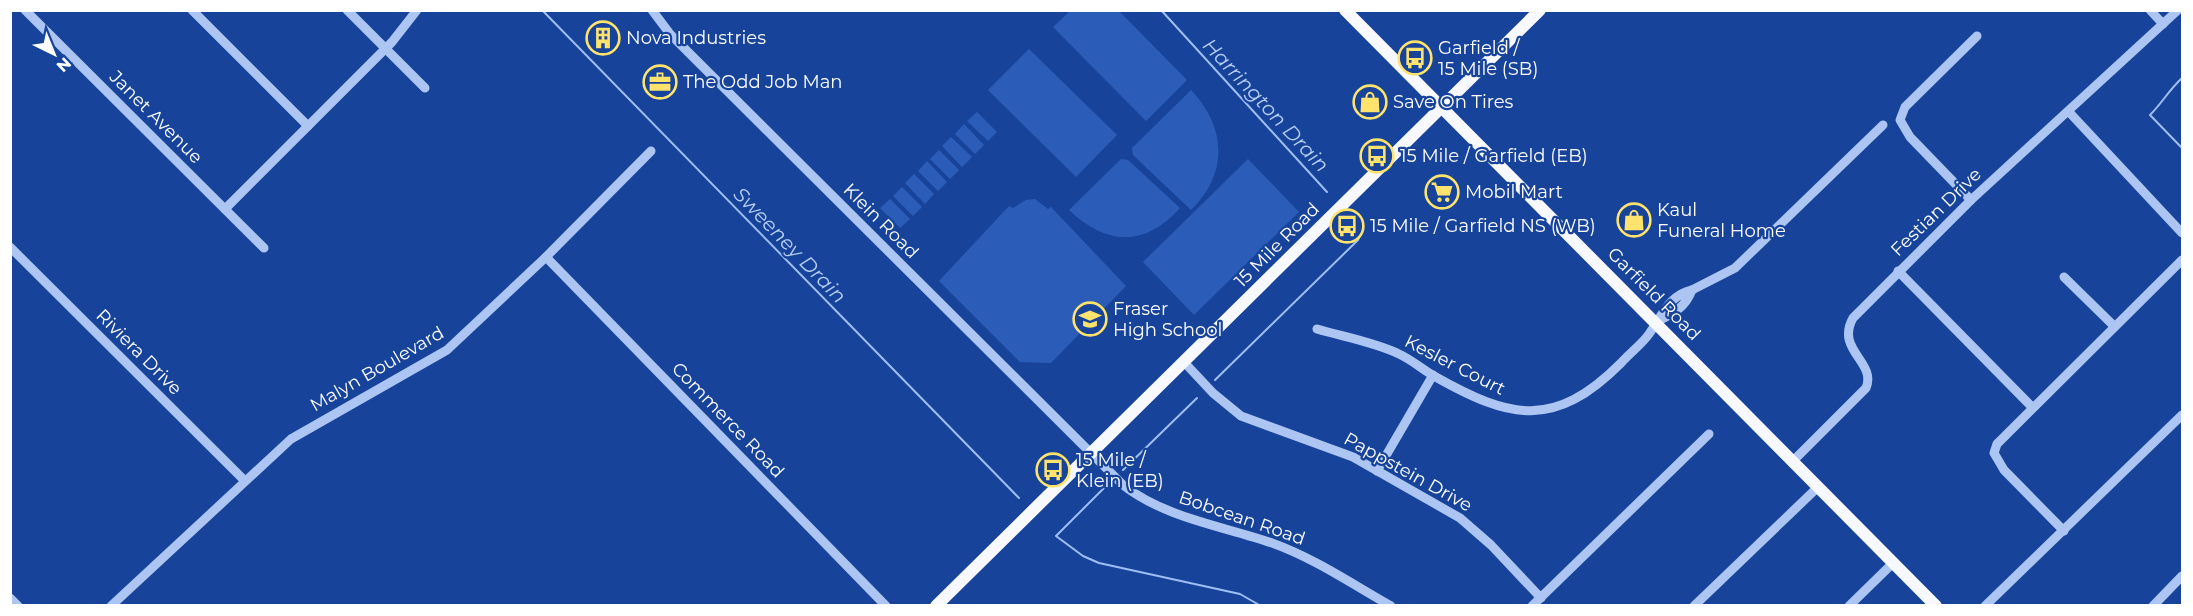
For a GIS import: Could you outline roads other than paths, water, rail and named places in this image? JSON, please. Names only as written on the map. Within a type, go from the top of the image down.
[{"type":"main road","name":"Garfield Road","points":[[1345,10],[1936,606]]},
{"type":"main road","name":"15 Mile Road","points":[[936,606],[1540,10]]},
{"type":"street","name":"Janet Avenue","points":[[25,10],[264,248]]},
{"type":"street","points":[[192,10],[308,126]]},
{"type":"street","points":[[347,10],[425,88]]},
{"type":"street","points":[[225,209],[385,49],[417,10]]},
{"type":"street","name":"Klein Road","points":[[652,10],[670,34],[1091,453]]},
{"type":"street","points":[[2150,10],[2163,24]]},
{"type":"street","name":"Festian Drive","points":[[1793,461],[1866,388],[1869,378],[1851,347],[1849,325],[1898,271],[1971,200],[2178,10]]},
{"type":"street","points":[[1971,200],[1910,137],[1900,120],[1905,106],[1977,36]]},
{"type":"street","points":[[2069,112],[2182,233]]},
{"type":"street","points":[[1656,322],[1688,302],[1692,290],[1735,268],[1883,125]]},
{"type":"street","name":"Malyn Boulevard","points":[[111,606],[244,480],[291,439],[308,427],[447,350],[546,257],[651,151]]},
{"type":"street","name":"Riviera Drive","points":[[10,247],[244,480]]},
{"type":"street","name":"Commerce Road","points":[[546,257],[886,606]]},
{"type":"street","points":[[2064,531],[2004,470],[1994,453],[2002,437],[2182,260]]},
{"type":"street","points":[[1898,271],[2032,407]]},
{"type":"street","points":[[2064,277],[2114,326]]},
{"type":"street","name":"Kesler Court","points":[[1317,329],[1385,348],[1489,404],[1504,409],[1552,409],[1570,403],[1608,375],[1649,335],[1656,322]]},
{"type":"street","name":"Pappstein Drive","points":[[1184,362],[1213,393],[1241,416],[1335,449],[1473,528],[1541,598]]},
{"type":"street","points":[[1377,471],[1433,375]]},
{"type":"street","points":[[1985,606],[2182,415]]},
{"type":"street","points":[[1532,606],[1709,434]]},
{"type":"street","name":"Bobcean Road","points":[[1091,453],[1123,485],[1150,503],[1275,544],[1317,563],[1390,606]]},
{"type":"street","points":[[1694,606],[1818,486]]},
{"type":"street","points":[[1849,606],[1893,563]]},
{"type":"street","points":[[2153,606],[2182,576]]},
{"type":"street","points":[[10,598],[18,606]]},
{"type":"waterway","name":"Sweeney Drain","points":[[542,10],[1019,498]]},
{"type":"waterway","name":"Harrington Drain","points":[[1161,10],[1327,192]]},
{"type":"waterway","points":[[2182,78],[2150,115],[2182,148]]},
{"type":"waterway","name":"Harrington Drain","points":[[1215,380],[1358,240],[1362,231],[1357,223]]},
{"type":"waterway","name":"Harrington Drain","points":[[1123,470],[1197,398]]},
{"type":"waterway","name":"Harrington Drain","points":[[1108,484],[1056,536],[1083,556],[1099,563],[1240,594],[1261,606]]},
{"type":"place","name":"Nova Industries","points":[[603,38]]},
{"type":"place","name":"Garfield / 15 Mile (SB)","points":[[1415,58]]},
{"type":"place","name":"The Odd Job Man","points":[[660,82]]},
{"type":"place","name":"Save On Tires","points":[[1370,102]]},
{"type":"place","name":"15 Mile / Garfield (EB)","points":[[1377,156]]},
{"type":"place","name":"Mobil Mart","points":[[1442,192]]},
{"type":"place","name":"Kaul Funeral Home","points":[[1634,220]]},
{"type":"place","name":"15 Mile / Garfield NS (WB)","points":[[1347,226]]},
{"type":"place","name":"Fraser High School","points":[[1090,319]]},
{"type":"place","name":"15 Mile / Klein (EB)","points":[[1053,470]]}]
